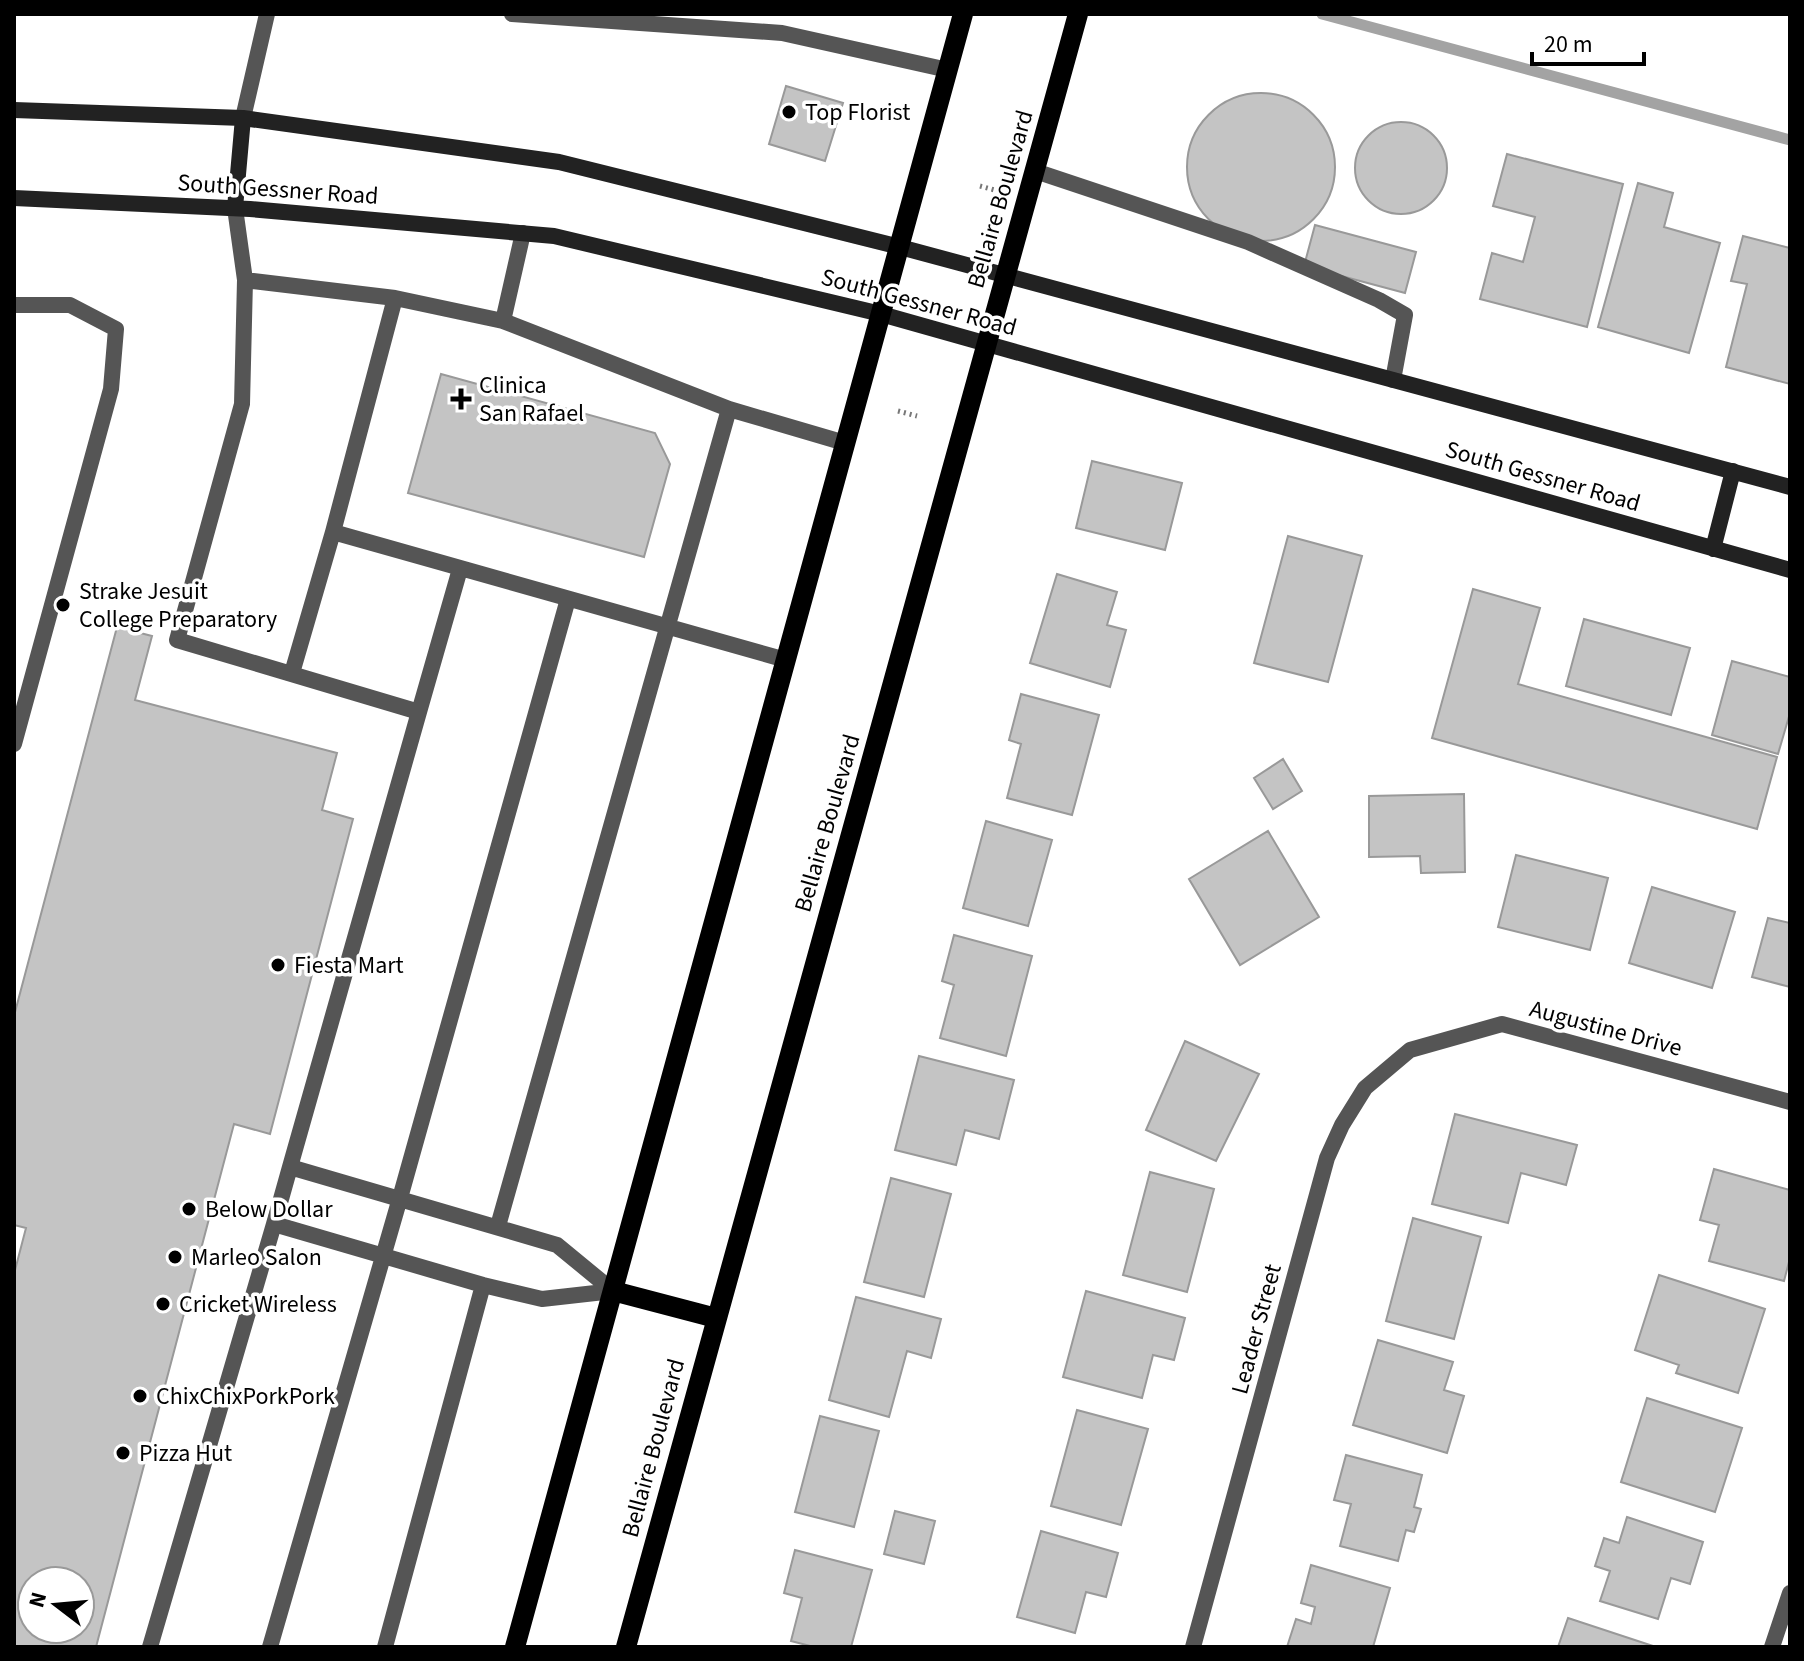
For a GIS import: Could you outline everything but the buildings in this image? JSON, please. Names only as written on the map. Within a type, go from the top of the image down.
[{"type":"main road","points":[[515,1647],[963,14]]},
{"type":"main road","name":"Bellaire Boulevard","points":[[626,1647],[1078,14]]},
{"type":"main road","name":"South Gessner Road","points":[[14,110],[243,118],[559,162],[900,247],[1790,487]]},
{"type":"main road","points":[[235,208],[243,118]]},
{"type":"main road","name":"South Gessner Road","points":[[14,198],[235,208],[554,236],[881,314],[1790,570]]},
{"type":"main road","points":[[1713,549],[1733,471]]},
{"type":"main road","points":[[613,1291],[716,1318]]},
{"type":"street","points":[[243,118],[267,14]]},
{"type":"street","points":[[512,14],[782,33],[948,70]]},
{"type":"street","points":[[1035,171],[1248,242],[1379,300],[1405,315],[1393,380]]},
{"type":"street","points":[[235,208],[245,280],[242,404],[177,640],[419,712]]},
{"type":"street","points":[[503,321],[523,233]]},
{"type":"street","points":[[245,280],[395,298],[503,321],[729,409],[845,443]]},
{"type":"street","points":[[292,673],[395,298]]},
{"type":"street","points":[[14,305],[70,305],[116,329],[111,389],[14,744]]},
{"type":"street","points":[[498,1226],[729,409]]},
{"type":"street","points":[[333,532],[786,660]]},
{"type":"street","points":[[150,1647],[460,569]]},
{"type":"street","points":[[270,1647],[384,1256],[568,599]]},
{"type":"street","name":"Augustine Drive","points":[[1410,1050],[1502,1024],[1790,1102]]},
{"type":"street","name":"Leader Street","points":[[1193,1647],[1327,1158],[1342,1125],[1365,1088],[1410,1050]]},
{"type":"street","points":[[290,1167],[557,1245],[613,1291]]},
{"type":"street","points":[[274,1224],[483,1285],[542,1299],[613,1291]]},
{"type":"street","points":[[385,1647],[483,1285]]},
{"type":"street","points":[[1772,1647],[1790,1593]]},
{"type":"path","points":[[980,186],[998,191]]},
{"type":"path","points":[[898,411],[917,416]]},
{"type":"waterway","points":[[1322,14],[1790,140]]},
{"type":"place","name":"Top Florist","points":[[789,112]]},
{"type":"place","name":"Clinica San Rafael","points":[[461,399]]},
{"type":"place","name":"Strake Jesuit College Preparatory","points":[[63,605]]},
{"type":"place","name":"Fiesta Mart","points":[[278,965]]},
{"type":"place","name":"Below Dollar","points":[[189,1209]]},
{"type":"place","name":"Marleo Salon","points":[[175,1257]]},
{"type":"place","name":"Cricket Wireless","points":[[163,1304]]},
{"type":"place","name":"ChixChixPorkPork","points":[[140,1396]]},
{"type":"place","name":"Pizza Hut","points":[[123,1453]]}]
